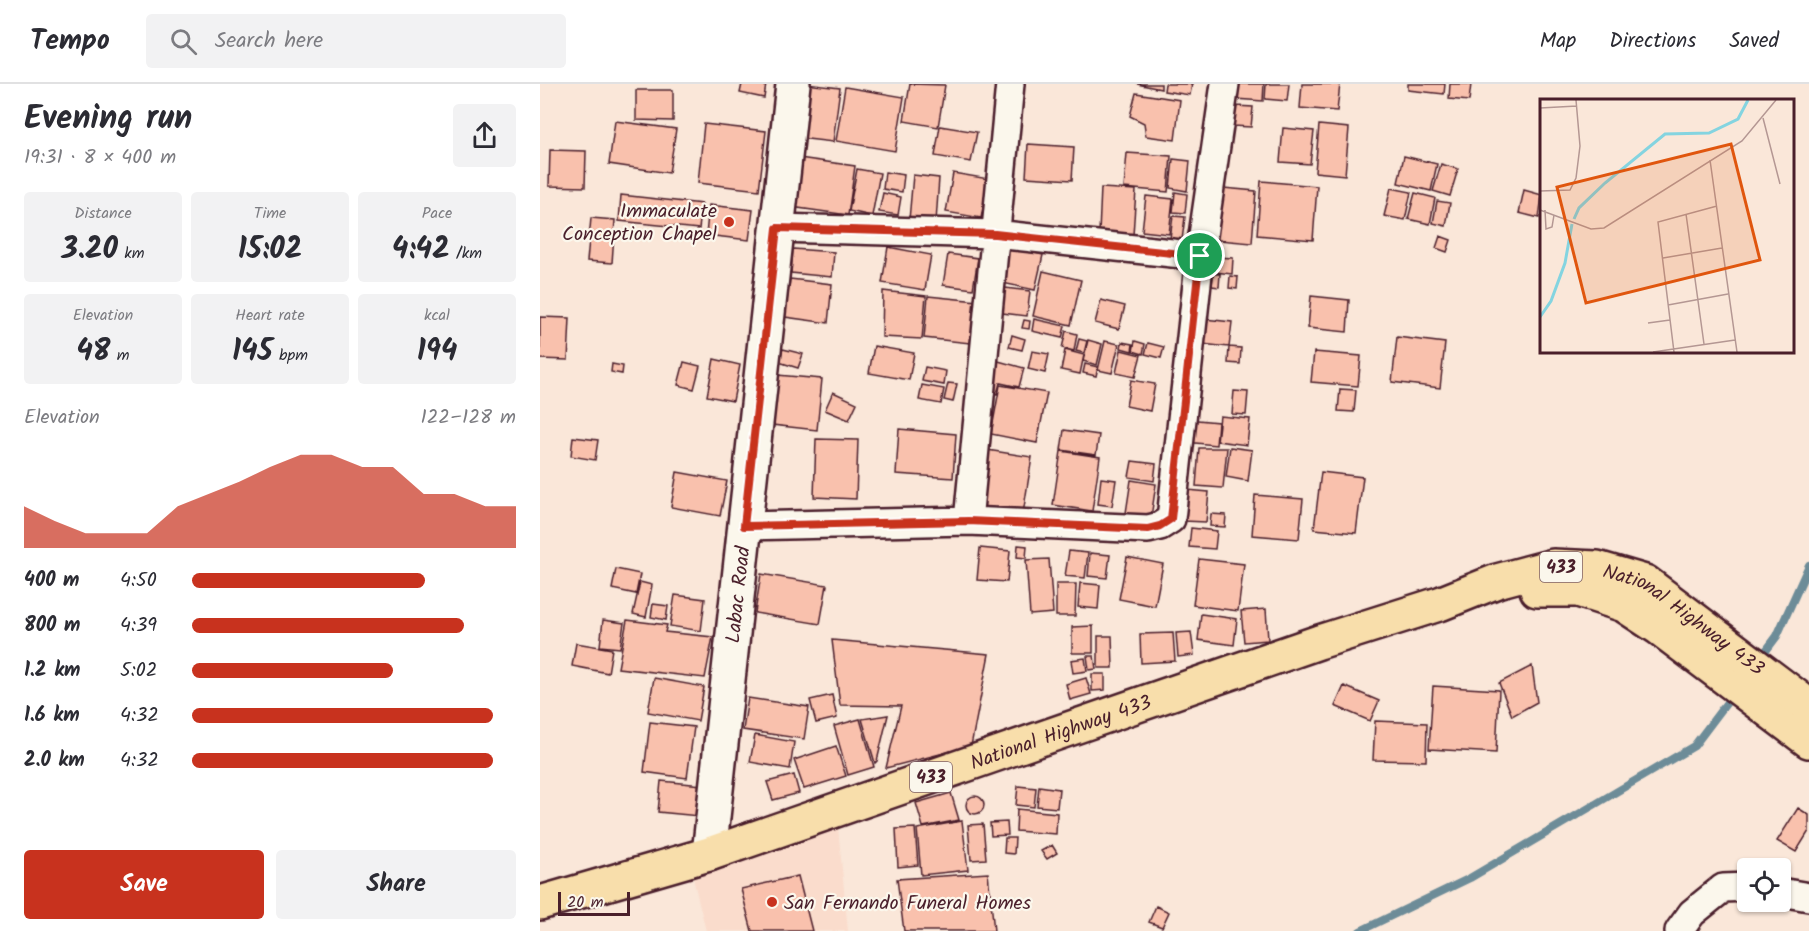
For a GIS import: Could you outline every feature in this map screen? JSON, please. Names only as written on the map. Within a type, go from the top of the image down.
[{"type":"main road","name":"National Highway 433","points":[[540,903],[709,854],[1307,646],[1442,603],[1501,593],[1547,589],[1578,590],[1668,617],[1809,706]]},
{"type":"main road","name":"National Highway 433","points":[[1668,617],[1809,741]]},
{"type":"street","name":"Labac Road","points":[[709,854],[793,84]]},
{"type":"street","points":[[968,521],[1010,84]]},
{"type":"street","points":[[744,526],[968,521],[1148,529],[1160,526],[1171,519],[1200,256],[1225,84]]},
{"type":"street","points":[[777,228],[995,234],[1200,256]]},
{"type":"street","points":[[1678,931],[1692,913],[1723,888],[1737,887]]},
{"type":"street","points":[[1791,894],[1809,897]]},
{"type":"shaded area","name":"San Fernando Funeral Homes","points":[[838,827],[848,931],[706,931],[692,874]]},
{"type":"building","points":[[742,84],[766,84],[764,98],[740,93]]},
{"type":"building","points":[[806,84],[840,88],[833,142],[799,138]]},
{"type":"building","points":[[910,84],[945,85],[938,127],[904,121]]},
{"type":"building","points":[[1137,84],[1161,84],[1161,89]]},
{"type":"building","points":[[1165,84],[1192,84],[1190,95],[1164,91]]},
{"type":"building","points":[[1236,84],[1264,84],[1263,101],[1235,99]]},
{"type":"building","points":[[1266,84],[1289,84],[1287,101],[1265,99]]},
{"type":"building","points":[[1302,84],[1340,84],[1337,111],[1300,108]]},
{"type":"building","points":[[1408,84],[1445,84],[1444,94],[1408,90]]},
{"type":"building","points":[[1450,84],[1471,84],[1469,101],[1449,99]]},
{"type":"building","points":[[845,87],[904,97],[895,151],[836,141]]},
{"type":"building","points":[[636,90],[673,90],[673,121],[636,120]]},
{"type":"building","points":[[1136,93],[1180,100],[1175,140],[1146,136],[1144,123],[1130,116]]},
{"type":"building","points":[[1235,106],[1253,107],[1251,127],[1233,126]]},
{"type":"building","points":[[615,121],[676,129],[669,173],[609,164]]},
{"type":"building","points":[[704,124],[766,131],[759,190],[698,183]]},
{"type":"building","points":[[1319,125],[1349,128],[1345,175],[1315,172]]},
{"type":"building","points":[[940,126],[977,132],[971,162],[935,156]]},
{"type":"building","points":[[1283,128],[1314,131],[1310,164],[1280,162]]},
{"type":"building","points":[[1028,144],[1074,147],[1072,180],[1026,177]]},
{"type":"building","points":[[550,150],[586,151],[585,187],[549,186]]},
{"type":"building","points":[[1127,153],[1171,156],[1168,192],[1124,188]]},
{"type":"building","points":[[1404,156],[1437,164],[1431,191],[1398,183]]},
{"type":"building","points":[[799,158],[855,166],[848,215],[791,207]]},
{"type":"building","points":[[1173,159],[1190,161],[1187,191],[1170,188]]},
{"type":"building","points":[[1441,164],[1458,169],[1450,196],[1433,191]]},
{"type":"building","points":[[857,169],[880,173],[872,216],[849,211]]},
{"type":"building","points":[[885,172],[904,175],[902,192],[883,189]]},
{"type":"building","points":[[953,173],[989,179],[981,218],[946,212]]},
{"type":"building","points":[[913,175],[939,178],[936,222],[909,220]]},
{"type":"building","points":[[1261,181],[1317,186],[1313,240],[1257,235]]},
{"type":"building","points":[[1212,187],[1256,191],[1252,243],[1208,239]]},
{"type":"building","points":[[1101,188],[1136,190],[1133,235],[1099,233]]},
{"type":"building","points":[[1391,188],[1411,192],[1405,220],[1384,216]]},
{"type":"building","points":[[1524,190],[1540,194],[1539,218],[1519,213]]},
{"type":"building","points":[[1175,192],[1187,194],[1185,213],[1173,212]]},
{"type":"building","points":[[883,193],[901,197],[898,215],[879,212]]},
{"type":"building","points":[[1415,193],[1435,198],[1430,224],[1408,219]]},
{"type":"building","points":[[621,195],[702,204],[699,229],[619,221]]},
{"type":"building","points":[[1146,196],[1173,199],[1169,234],[1142,231]]},
{"type":"building","points":[[1437,201],[1450,203],[1446,226],[1433,223]]},
{"type":"building","name":"Immaculate Conception Chapel","points":[[709,205],[753,210],[749,240],[706,235]]},
{"type":"building","points":[[1173,216],[1185,217],[1182,240],[1170,239]]},
{"type":"building","points":[[591,218],[615,220],[612,263],[587,261]]},
{"type":"building","points":[[1440,236],[1451,240],[1447,252],[1436,248]]},
{"type":"building","points":[[1001,245],[1043,255],[1035,290],[993,281]]},
{"type":"building","points":[[888,247],[931,255],[925,290],[882,283]]},
{"type":"building","points":[[793,249],[834,252],[832,277],[791,273]]},
{"type":"building","points":[[948,254],[978,258],[973,289],[943,285]]},
{"type":"building","points":[[1216,257],[1233,258],[1232,274],[1215,272]]},
{"type":"building","points":[[1043,271],[1081,280],[1071,325],[1033,316]]},
{"type":"building","points":[[1213,274],[1220,274],[1219,287],[1212,286]]},
{"type":"building","points":[[1230,276],[1238,277],[1237,289],[1229,288]]},
{"type":"building","points":[[790,279],[832,284],[828,323],[785,317]]},
{"type":"building","points":[[997,287],[1030,291],[1027,316],[994,312]]},
{"type":"building","points":[[883,291],[926,296],[922,339],[882,337]]},
{"type":"building","points":[[928,296],[977,301],[970,343],[924,338]]},
{"type":"building","points":[[1311,296],[1349,300],[1347,332],[1308,328]]},
{"type":"building","points":[[1101,300],[1125,306],[1119,329],[1095,323]]},
{"type":"building","points":[[540,317],[570,318],[568,360],[540,359]]},
{"type":"building","points":[[1034,319],[1065,326],[1062,338],[1032,331]]},
{"type":"building","points":[[1204,319],[1232,322],[1229,347],[1202,344]]},
{"type":"building","points":[[1024,320],[1030,321],[1029,329],[1022,328]]},
{"type":"building","points":[[1066,331],[1077,334],[1074,351],[1062,348]]},
{"type":"building","points":[[1012,335],[1025,339],[1022,350],[1009,347]]},
{"type":"building","points":[[1397,337],[1445,343],[1440,388],[1392,382]]},
{"type":"building","points":[[1079,339],[1087,341],[1084,353],[1076,351]]},
{"type":"building","points":[[1088,340],[1102,344],[1097,365],[1083,361]]},
{"type":"building","points":[[1105,341],[1119,344],[1112,373],[1098,370]]},
{"type":"building","points":[[1135,341],[1145,344],[1143,354],[1133,351]]},
{"type":"building","points":[[1122,342],[1133,344],[1132,351],[1121,348]]},
{"type":"building","points":[[1148,343],[1164,347],[1161,358],[1145,354]]},
{"type":"building","points":[[874,346],[914,353],[909,380],[869,373]]},
{"type":"building","points":[[1229,347],[1241,348],[1240,364],[1228,363]]},
{"type":"building","points":[[783,349],[803,354],[798,368],[779,362]]},
{"type":"building","points":[[1065,350],[1084,355],[1080,374],[1061,370]]},
{"type":"building","points":[[1121,350],[1141,355],[1135,377],[1116,373]]},
{"type":"building","points":[[1032,351],[1049,354],[1045,373],[1028,369]]},
{"type":"building","points":[[1314,352],[1361,356],[1358,386],[1311,382]]},
{"type":"building","points":[[714,359],[740,365],[733,401],[707,396]]},
{"type":"building","points":[[991,359],[1024,368],[1019,387],[1000,383],[997,394],[982,392]]},
{"type":"building","points":[[684,362],[700,366],[694,389],[678,385]]},
{"type":"building","points":[[612,364],[623,366],[622,374],[611,372]]},
{"type":"building","points":[[1085,364],[1098,367],[1096,376],[1083,373]]},
{"type":"building","points":[[925,367],[946,371],[944,385],[922,381]]},
{"type":"building","points":[[777,375],[822,379],[817,430],[772,425]]},
{"type":"building","points":[[1131,380],[1155,384],[1150,411],[1126,406]]},
{"type":"building","points":[[948,383],[957,384],[953,402],[944,400]]},
{"type":"building","points":[[922,385],[944,389],[941,404],[919,400]]},
{"type":"building","points":[[1000,385],[1047,393],[1037,443],[991,434]]},
{"type":"building","points":[[1340,389],[1356,390],[1354,412],[1338,411]]},
{"type":"building","points":[[1234,391],[1248,392],[1246,415],[1232,414]]},
{"type":"building","points":[[833,392],[857,403],[849,420],[825,410]]},
{"type":"building","points":[[1220,416],[1250,419],[1247,445],[1217,441]]},
{"type":"building","points":[[1187,419],[1218,422],[1216,445],[1185,442]]},
{"type":"building","points":[[899,429],[956,434],[953,478],[896,474]]},
{"type":"building","points":[[1064,430],[1099,435],[1096,455],[1061,450]]},
{"type":"building","points":[[573,437],[598,440],[595,460],[571,456]]},
{"type":"building","points":[[816,439],[858,440],[856,499],[814,497]]},
{"type":"building","points":[[1230,447],[1252,450],[1248,481],[1226,477]]},
{"type":"building","points":[[1199,448],[1227,448],[1223,488],[1196,486]]},
{"type":"building","points":[[981,449],[1032,457],[1022,520],[970,512]]},
{"type":"building","points":[[1061,451],[1100,457],[1092,511],[1053,505]]},
{"type":"building","points":[[1132,461],[1156,464],[1154,481],[1129,477]]},
{"type":"building","points":[[677,472],[727,481],[720,516],[671,507]]},
{"type":"building","points":[[1321,472],[1363,477],[1356,533],[1314,529]]},
{"type":"building","points":[[1101,478],[1116,480],[1112,506],[1098,504]]},
{"type":"building","points":[[1131,480],[1156,484],[1151,517],[1126,513]]},
{"type":"building","points":[[1187,490],[1209,492],[1206,522],[1184,521]]},
{"type":"building","points":[[1255,495],[1303,499],[1299,539],[1252,535]]},
{"type":"building","points":[[1211,514],[1226,515],[1225,527],[1210,526]]},
{"type":"building","points":[[1191,528],[1217,531],[1215,549],[1189,547]]},
{"type":"building","points":[[1018,545],[1027,546],[1026,558],[1017,557]]},
{"type":"building","points":[[980,548],[1010,551],[1007,582],[977,580]]},
{"type":"building","points":[[1069,551],[1088,553],[1085,578],[1065,576]]},
{"type":"building","points":[[1090,553],[1110,555],[1107,578],[1088,576]]},
{"type":"building","points":[[1127,557],[1163,564],[1155,606],[1119,599]]},
{"type":"building","points":[[1049,559],[1053,613],[1030,615],[1026,560]]},
{"type":"building","points":[[1199,559],[1244,564],[1238,611],[1193,605]]},
{"type":"building","points":[[616,569],[640,574],[636,594],[612,589]]},
{"type":"building","points":[[761,574],[827,585],[820,624],[755,613]]},
{"type":"building","points":[[640,582],[652,585],[646,617],[633,614]]},
{"type":"building","points":[[1080,583],[1100,585],[1098,609],[1078,607]]},
{"type":"building","points":[[1056,584],[1076,584],[1075,616],[1056,616]]},
{"type":"building","points":[[675,595],[705,599],[701,631],[670,626]]},
{"type":"building","points":[[653,604],[668,606],[666,620],[651,617]]},
{"type":"building","points":[[1266,609],[1268,640],[1244,642],[1241,611]]},
{"type":"building","points":[[1201,614],[1237,619],[1234,645],[1198,640]]},
{"type":"building","points":[[603,620],[624,623],[620,648],[600,646]]},
{"type":"building","points":[[627,620],[667,625],[665,632],[713,637],[705,678],[618,668]]},
{"type":"building","points":[[1093,626],[1093,653],[1072,653],[1072,627]]},
{"type":"building","points":[[1191,632],[1194,655],[1178,657],[1176,633]]},
{"type":"building","points":[[1173,633],[1175,661],[1141,663],[1140,634]]},
{"type":"building","points":[[1098,636],[1112,636],[1113,668],[1098,668]]},
{"type":"building","points":[[832,640],[989,654],[971,746],[886,768],[901,706],[840,705]]},
{"type":"building","points":[[576,643],[612,649],[608,673],[572,666]]},
{"type":"building","points":[[1087,656],[1094,656],[1096,669],[1089,670]]},
{"type":"building","points":[[1085,658],[1087,671],[1073,673],[1071,660]]},
{"type":"building","points":[[1532,666],[1537,702],[1512,716],[1499,683]]},
{"type":"building","points":[[1092,674],[1105,674],[1105,690],[1092,691]]},
{"type":"building","points":[[654,678],[704,687],[698,721],[648,712]]},
{"type":"building","points":[[1086,678],[1091,694],[1070,700],[1066,684]]},
{"type":"building","points":[[1344,686],[1379,701],[1370,721],[1335,706]]},
{"type":"building","points":[[1433,686],[1499,690],[1496,753],[1429,749]]},
{"type":"building","points":[[832,695],[837,718],[816,723],[810,700]]},
{"type":"building","points":[[748,698],[809,707],[804,739],[743,730]]},
{"type":"building","points":[[888,715],[877,761],[875,763],[862,719]]},
{"type":"building","points":[[860,719],[874,767],[848,775],[834,726]]},
{"type":"building","points":[[1375,721],[1427,723],[1426,761],[1373,760]]},
{"type":"building","points":[[650,722],[694,727],[687,778],[644,772]]},
{"type":"building","points":[[755,735],[794,742],[790,769],[750,762]]},
{"type":"building","points":[[836,746],[846,776],[804,789],[794,760]]},
{"type":"building","points":[[794,775],[799,793],[773,800],[767,782]]},
{"type":"building","points":[[661,781],[702,785],[699,816],[658,812]]},
{"type":"building","points":[[1018,786],[1036,788],[1034,807],[1016,805]]},
{"type":"building","points":[[1039,786],[1059,789],[1057,808],[1037,806]]},
{"type":"building","points":[[951,793],[959,820],[923,827],[916,803]]},
{"type":"building","points":[[975,796],[981,799],[984,805],[981,811],[975,814],[969,811],[966,805],[969,799]]},
{"type":"building","points":[[1798,808],[1809,815],[1809,831],[1796,852],[1777,841]]},
{"type":"building","points":[[1017,809],[1057,813],[1056,834],[1016,831]]},
{"type":"building","points":[[962,821],[968,870],[921,875],[917,829]]},
{"type":"building","points":[[1007,822],[1008,835],[991,836],[990,823]]},
{"type":"building","points":[[983,824],[986,859],[971,860],[968,825]]},
{"type":"building","points":[[915,828],[918,865],[898,867],[896,829]]},
{"type":"building","points":[[1005,838],[1015,838],[1014,854],[1004,853]]},
{"type":"building","points":[[1052,845],[1057,853],[1047,859],[1041,851]]},
{"type":"building","points":[[988,873],[994,931],[904,931],[897,879]]},
{"type":"building","points":[[798,876],[812,931],[752,931],[741,889]]},
{"type":"building","points":[[1156,906],[1169,912],[1162,927],[1149,922]]},
{"type":"waterway","points":[[1759,660],[1777,636],[1809,565]]},
{"type":"waterway","points":[[1360,931],[1470,878],[1694,746],[1734,693]]},
{"type":"place","name":"Immaculate Conception Chapel","points":[[729,222]]},
{"type":"place","name":"San Fernando Funeral Homes","points":[[772,902]]},
{"type":"route","points":[[777,228],[995,234],[1200,256],[1171,519],[1160,526],[1148,529],[968,521],[744,526],[777,228]]}]
